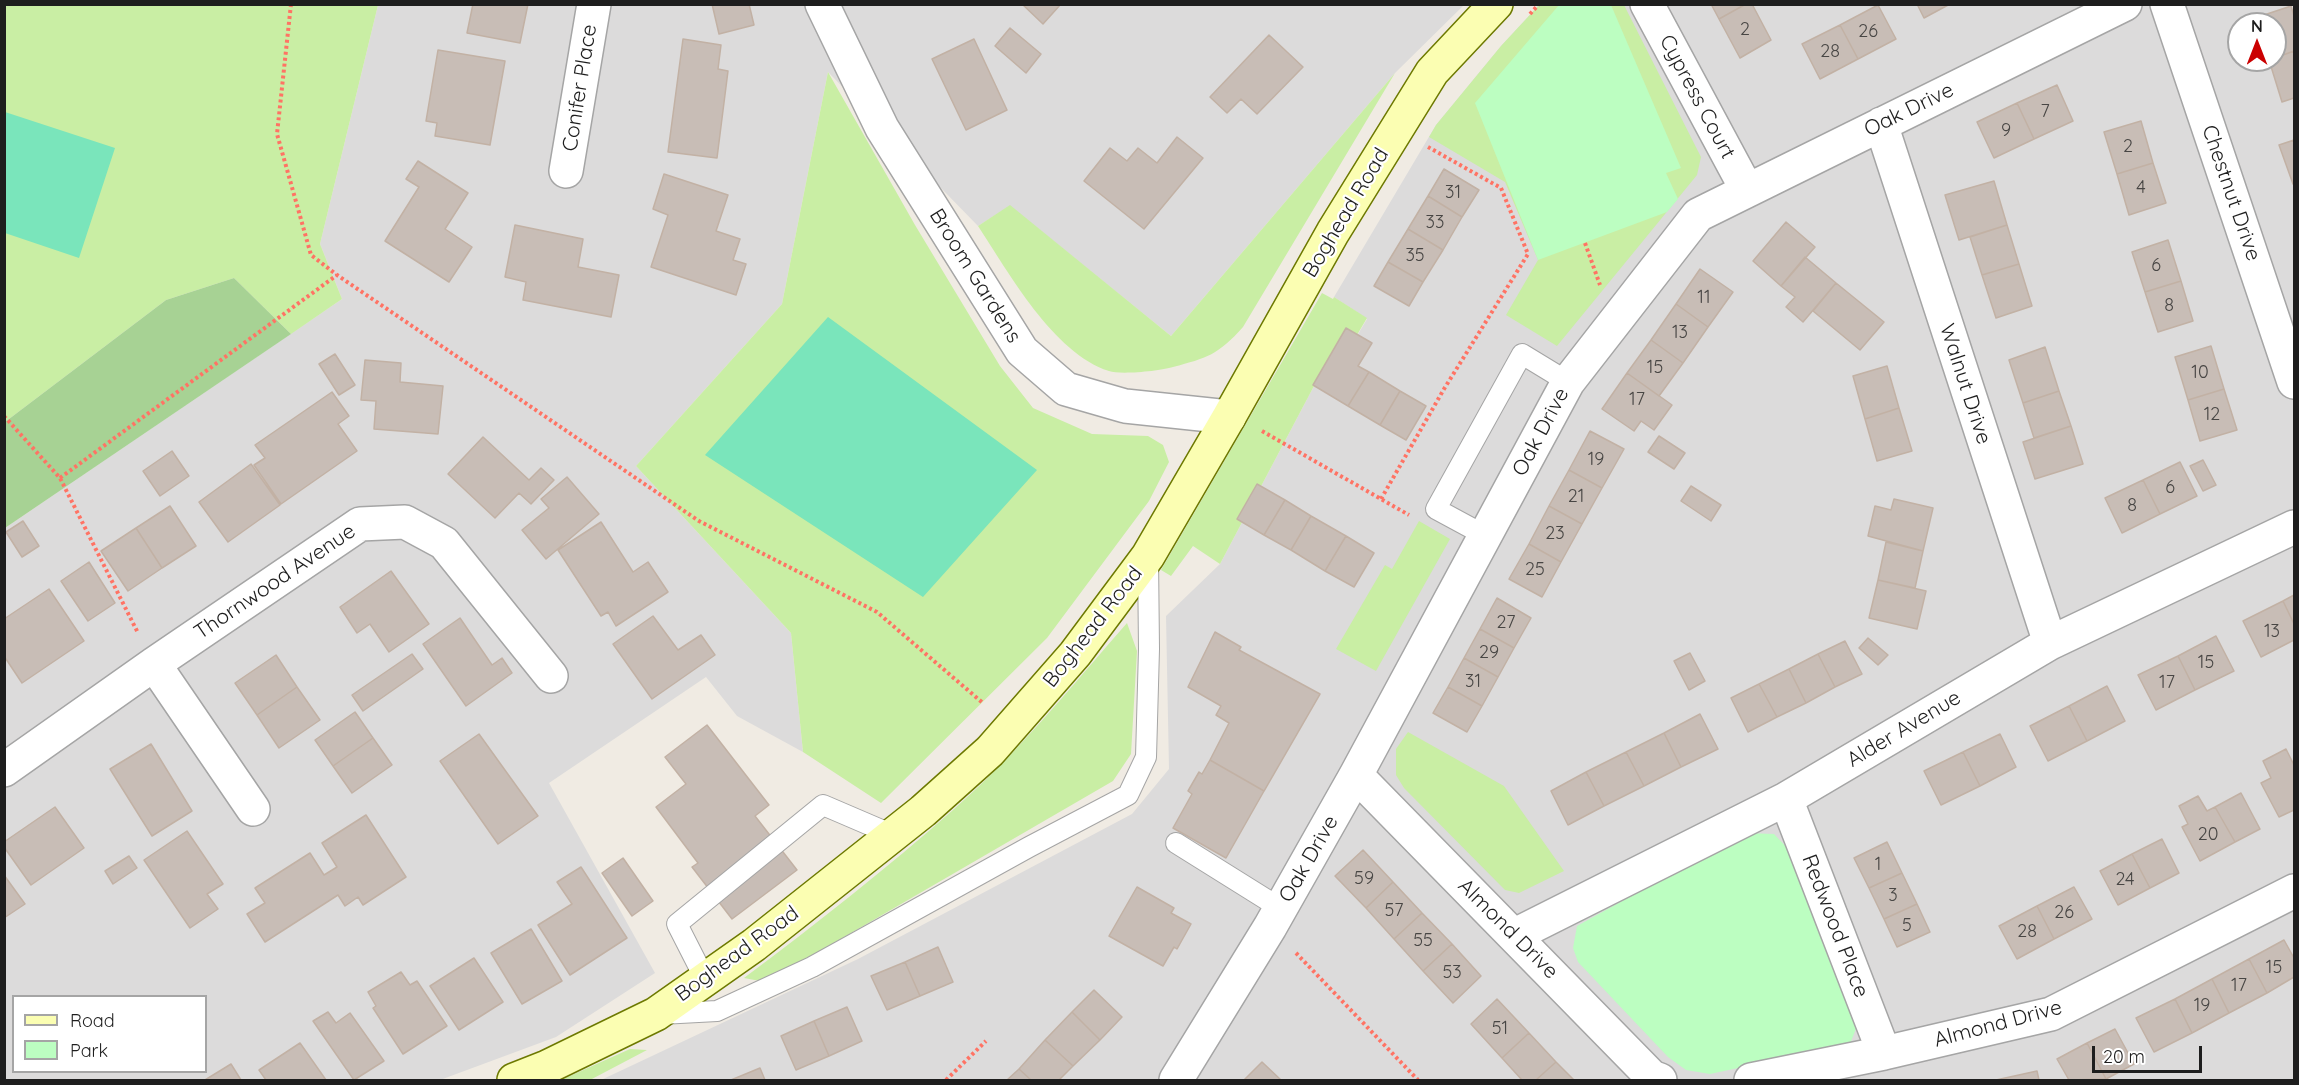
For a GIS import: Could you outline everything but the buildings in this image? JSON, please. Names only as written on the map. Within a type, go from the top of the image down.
[{"type":"street","name":"Conifer Place","points":[[566,171],[594,4]]},
{"type":"street","name":"Broom Gardens","points":[[822,4],[882,128],[1022,351],[1066,389],[1125,406],[1244,423]]},
{"type":"street","name":"Boghead Road","points":[[514,1080],[547,1067],[656,1014],[754,945],[923,811],[990,751],[1076,654],[1244,423],[1333,232],[1432,72],[1496,4]]},
{"type":"street","name":"Cypress Court","points":[[1647,4],[1747,190]]},
{"type":"street","name":"Oak Drive","points":[[1176,1080],[1275,917],[1356,776],[1568,382],[1698,215],[2125,4]]},
{"type":"street","name":"Chestnut Drive","points":[[2167,4],[2295,382]]},
{"type":"street","name":"Walnut Drive","points":[[1881,124],[2049,643]]},
{"type":"street","name":"Thornwood Avenue","points":[[4,770],[154,664],[360,524],[405,522],[444,543],[551,676]]},
{"type":"street","name":"Alder Avenue","points":[[1515,935],[1786,799],[2049,643],[2295,527]]},
{"type":"street","points":[[154,664],[253,809]]},
{"type":"street","name":"Almond Drive","points":[[1356,776],[1515,935],[1652,1077],[1660,1080]]},
{"type":"street","name":"Redwood Place","points":[[1786,799],[1884,1053]]},
{"type":"street","name":"Almond Drive","points":[[1751,1080],[1884,1053],[2051,1014],[2295,891]]},
{"type":"lane","points":[[1486,536],[1436,509],[1522,354],[1568,382]]},
{"type":"lane","points":[[656,1014],[717,1011],[812,967],[1128,795],[1146,757],[1149,649],[1148,556]]},
{"type":"lane","points":[[705,979],[677,924],[823,805],[893,835]]},
{"type":"lane","points":[[1176,843],[1275,917]]},
{"type":"path","points":[[291,4],[277,134],[311,255],[699,521],[878,612],[991,711]]},
{"type":"path","points":[[1380,499],[1444,389],[1528,254],[1501,188],[1424,145]]},
{"type":"path","points":[[60,478],[337,275]]},
{"type":"path","points":[[4,416],[60,478],[154,664]]},
{"type":"path","points":[[1244,423],[1411,517]]},
{"type":"path","points":[[1275,917],[1418,1080]]},
{"type":"path","points":[[946,1080],[986,1041]]},
{"type":"shaded area","points":[[378,5],[1464,5],[1395,73],[1171,336],[1010,206],[978,226],[828,72],[782,304],[636,466],[791,633],[803,752],[737,716],[706,677],[549,783],[655,973],[556,1037],[440,1080],[5,1080],[5,528],[342,299],[320,244]]},
{"type":"shaded area","points":[[1539,5],[2294,5],[2294,1080],[601,1080],[858,959],[1132,814],[1169,769],[1166,616],[1220,564],[1314,386],[1324,391],[1367,319],[1334,297],[1436,125],[1501,46]]},
{"type":"green space","points":[[5,5],[378,5],[320,244],[342,299],[291,334],[234,278],[166,300],[5,422]]},
{"type":"green space","points":[[1539,5],[1624,5],[1701,157],[1697,175],[1557,346],[1506,315],[1538,260],[1505,182],[1429,137],[1436,125],[1501,46]]},
{"type":"green space","points":[[1559,5],[1611,5],[1681,168],[1666,173],[1678,199],[1667,212],[1538,260],[1475,103]]},
{"type":"green space","points":[[828,72],[915,225],[1000,366],[1033,408],[1092,434],[1148,436],[1163,445],[1169,462],[1149,501],[1047,638],[881,803],[803,752],[791,633],[636,466],[782,304]]},
{"type":"green space","points":[[1395,73],[1243,327],[1219,350],[1203,358],[1167,368],[1131,373],[1109,371],[1089,362],[1051,330],[1018,288],[978,226],[1010,205],[1171,336]]},
{"type":"green space","points":[[5,112],[115,148],[79,258],[5,233]]},
{"type":"green space","points":[[234,278],[291,334],[5,528],[5,422],[166,300]]},
{"type":"green space","points":[[1322,293],[1333,299],[1334,297],[1367,318],[1324,391],[1314,386],[1220,564],[1193,546],[1171,576],[1161,570]]},
{"type":"green space","points":[[828,317],[1037,470],[923,597],[705,455]]},
{"type":"green space","points":[[1419,521],[1450,539],[1376,671],[1336,649],[1385,565],[1392,569]]},
{"type":"green space","points":[[1127,623],[1137,651],[1131,754],[1113,781],[808,958],[760,981],[744,978],[876,875],[977,789],[1043,720]]},
{"type":"green space","points":[[1408,732],[1504,786],[1564,871],[1519,893],[1505,890],[1404,788],[1396,775],[1396,749]]},
{"type":"green space","points":[[1745,833],[1774,834],[1792,853],[1857,1026],[1850,1044],[1710,1074],[1686,1070],[1668,1057],[1578,962],[1573,948],[1577,926]]},
{"type":"green space","points":[[630,1049],[647,1050],[590,1080],[561,1080]]}]
